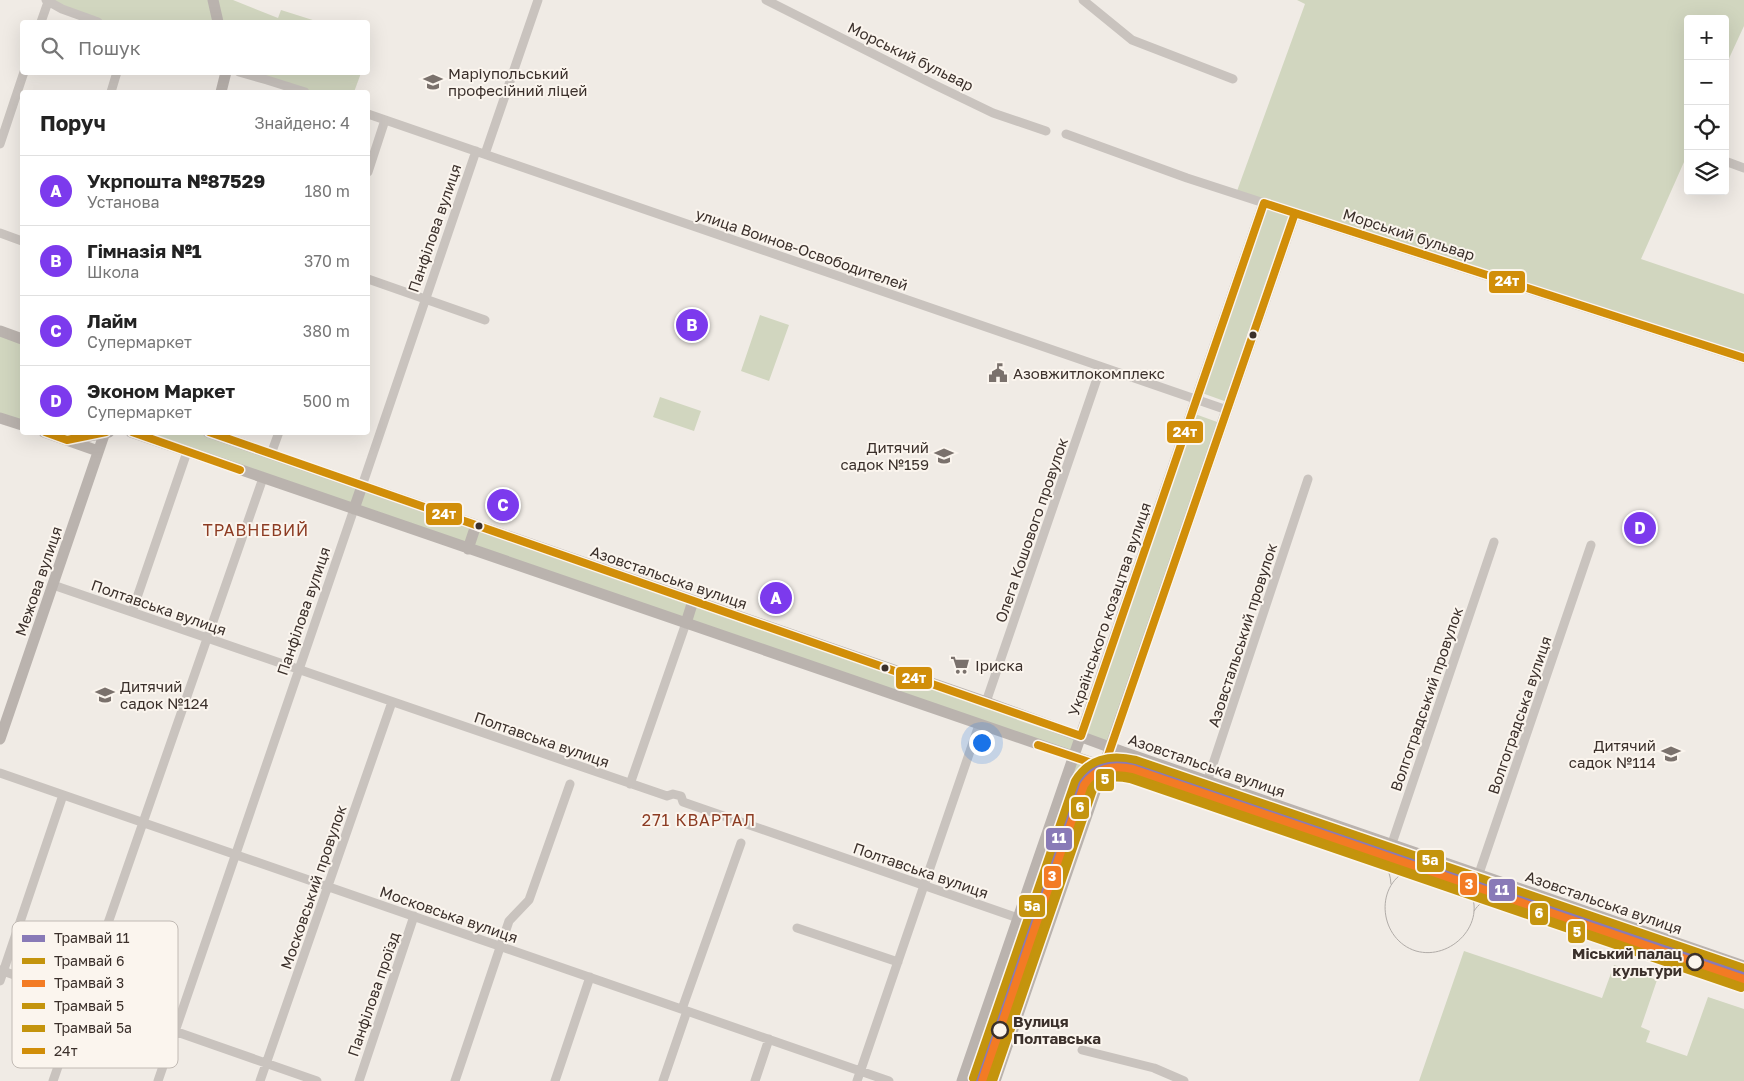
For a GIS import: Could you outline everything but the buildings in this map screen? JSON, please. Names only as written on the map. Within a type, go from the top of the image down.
[{"type":"street","points":[[213,0],[218,20]]},
{"type":"street","name":"Панфілова вулиця","points":[[178,1022],[426,300],[538,0]]},
{"type":"street","name":"Морський бульвар","points":[[766,0],[935,85],[993,112],[1046,131]]},
{"type":"street","points":[[1083,0],[1132,40],[1233,79]]},
{"type":"street","points":[[42,20],[47,1],[93,20]]},
{"type":"street","points":[[0,144],[23,75]]},
{"type":"street","points":[[111,90],[116,75]]},
{"type":"street","points":[[222,90],[225,75]]},
{"type":"street","points":[[250,75],[299,90]]},
{"type":"street","name":"улица Воинов-Освободителей","points":[[370,115],[1227,410]]},
{"type":"street","points":[[370,166],[385,120]]},
{"type":"street","name":"Морський бульвар","points":[[1066,134],[1187,178],[1744,358]]},
{"type":"street","points":[[1729,162],[1744,168]]},
{"type":"street","name":"Українського козацтва вулиця","points":[[962,1081],[1264,203]]},
{"type":"street","points":[[996,1081],[1295,213]]},
{"type":"street","points":[[0,233],[20,241]]},
{"type":"street","points":[[370,280],[486,320]]},
{"type":"street","points":[[0,331],[20,338]]},
{"type":"street","name":"Олега Кошового провулок","points":[[986,702],[1101,367]]},
{"type":"street","points":[[0,418],[20,424]]},
{"type":"street","points":[[53,435],[98,451]]},
{"type":"street","points":[[67,440],[95,435]]},
{"type":"street","name":"Межова вулиця","points":[[0,739],[105,435]]},
{"type":"street","points":[[139,435],[1073,758],[1201,800],[1744,987]]},
{"type":"street","name":"Азовстальська вулиця","points":[[217,435],[986,702],[1110,748],[1744,966]]},
{"type":"street","points":[[271,454],[278,435]]},
{"type":"street","points":[[132,612],[187,452]]},
{"type":"street","points":[[109,921],[263,478]]},
{"type":"street","name":"Азовстальський провулок","points":[[1201,800],[1308,479]]},
{"type":"street","points":[[468,549],[476,525]]},
{"type":"street","name":"Волгоградський провулок","points":[[1385,864],[1494,542]]},
{"type":"street","name":"Волгоградська вулиця","points":[[1472,894],[1591,545]]},
{"type":"street","name":"Полтавська вулиця","points":[[53,584],[630,784],[667,796],[673,794],[680,796],[684,802],[1018,918]]},
{"type":"street","points":[[630,784],[693,601]]},
{"type":"street","name":"Московський провулок","points":[[260,1081],[392,702]]},
{"type":"street","points":[[857,1081],[979,724]]},
{"type":"street","name":"Московська вулиця","points":[[0,773],[890,1081]]},
{"type":"street","points":[[455,1081],[509,921],[529,900],[570,784]]},
{"type":"street","points":[[19,921],[63,795]]},
{"type":"street","points":[[663,1081],[684,1010],[741,843]]},
{"type":"street","name":"Панфілова проїзд","points":[[359,1081],[414,916]]},
{"type":"street","points":[[796,928],[898,962]]},
{"type":"street","points":[[0,981],[12,942]]},
{"type":"street","points":[[555,1081],[590,977]]},
{"type":"street","points":[[178,1032],[317,1081]]},
{"type":"street","points":[[755,1081],[769,1039]]},
{"type":"street","points":[[1082,1050],[1154,1068],[1184,1081]]},
{"type":"street","points":[[53,1081],[58,1068]]},
{"type":"street","name":"Панфілова вулиця","points":[[158,1081],[162,1068]]},
{"type":"green space","points":[[46,0],[233,0],[278,18],[281,10],[313,20],[93,20]]},
{"type":"green space","points":[[1297,0],[1744,0],[1744,26],[1729,58],[1729,15],[1684,15],[1684,162],[1641,259],[1744,294],[1744,353],[1237,191],[1305,4]]},
{"type":"green space","points":[[253,75],[360,75],[355,90],[299,90]]},
{"type":"green space","points":[[1266,207],[1291,215],[1227,402],[1202,393]]},
{"type":"green space","points":[[760,315],[789,325],[769,381],[741,371]]},
{"type":"green space","points":[[0,333],[20,340],[20,422],[0,415]]},
{"type":"green space","points":[[660,397],[701,411],[694,431],[653,417]]},
{"type":"green space","points":[[1195,414],[1220,423],[1109,743],[1085,733]]},
{"type":"green space","points":[[146,435],[207,435],[1077,737],[1071,755]]},
{"type":"green space","points":[[1076,761],[1100,769],[992,1081],[965,1081]]},
{"type":"green space","points":[[1464,951],[1602,998],[1614,965],[1657,980],[1641,1027],[1650,1031],[1646,1042],[1687,1056],[1708,997],[1744,1009],[1744,1081],[1419,1081]]},
{"type":"tram line","name":"5а","points":[[973,1078],[1075,781],[1087,767],[1109,758],[1136,760],[1744,968]]},
{"type":"tram line","name":"11","points":[[976,1081],[1078,783],[1089,770],[1101,763],[1108,762],[1133,763],[1744,974]]},
{"type":"tram line","name":"3","points":[[982,1081],[1084,785],[1094,774],[1105,769],[1119,767],[1133,769],[1744,979]]},
{"type":"tram line","name":"6","points":[[987,1081],[1087,787],[1096,778],[1111,772],[1130,773],[1741,983]]},
{"type":"tram line","name":"5","points":[[993,1081],[1093,790],[1100,782],[1114,777],[1130,779],[1741,988]]},
{"type":"tram line","points":[[1368,849],[1387,868],[1391,884]]},
{"type":"tram line","points":[[1434,867],[1417,867],[1408,870],[1397,878],[1389,888],[1386,900],[1385,913],[1388,925],[1404,945],[1416,951],[1429,953],[1453,945],[1470,926],[1474,914],[1474,902],[1469,889],[1452,873]]},
{"type":"tram line","points":[[1474,911],[1485,900],[1511,898]]},
{"type":"transit line","name":"24т","points":[[218,435],[1081,736],[1264,203],[1744,358]]},
{"type":"transit line","name":"24т","points":[[1038,745],[1104,767],[1295,213]]},
{"type":"transit line","name":"24т","points":[[53,435],[67,440],[91,435]]},
{"type":"transit line","name":"24т","points":[[141,435],[240,470]]},
{"type":"place","name":"Маріупольський професійний ліцей","points":[[433,82]]},
{"type":"place","name":"Гімназія №1","points":[[692,325]]},
{"type":"place","name":"Азовжитлокомплекс","points":[[998,373]]},
{"type":"place","name":"Дитячий садок №159","points":[[944,456]]},
{"type":"place","name":"Лайм","points":[[503,505]]},
{"type":"place","name":"Эконом Маркет","points":[[1640,528]]},
{"type":"place","name":"Укрпошта №87529","points":[[776,598]]},
{"type":"place","name":"Іриска","points":[[960,665]]},
{"type":"place","name":"Дитячий садок №124","points":[[105,695]]},
{"type":"place","name":"Дитячий садок №114","points":[[1671,754]]},
{"type":"place","name":"Міський палац культури","points":[[1695,962]]},
{"type":"place","name":"Вулиця Полтавська","points":[[1000,1030]]},
{"type":"district","name":"ТРАВНЕВИЙ","points":[[256,530]]},
{"type":"district","name":"271 КВАРТАЛ","points":[[699,820]]}]
